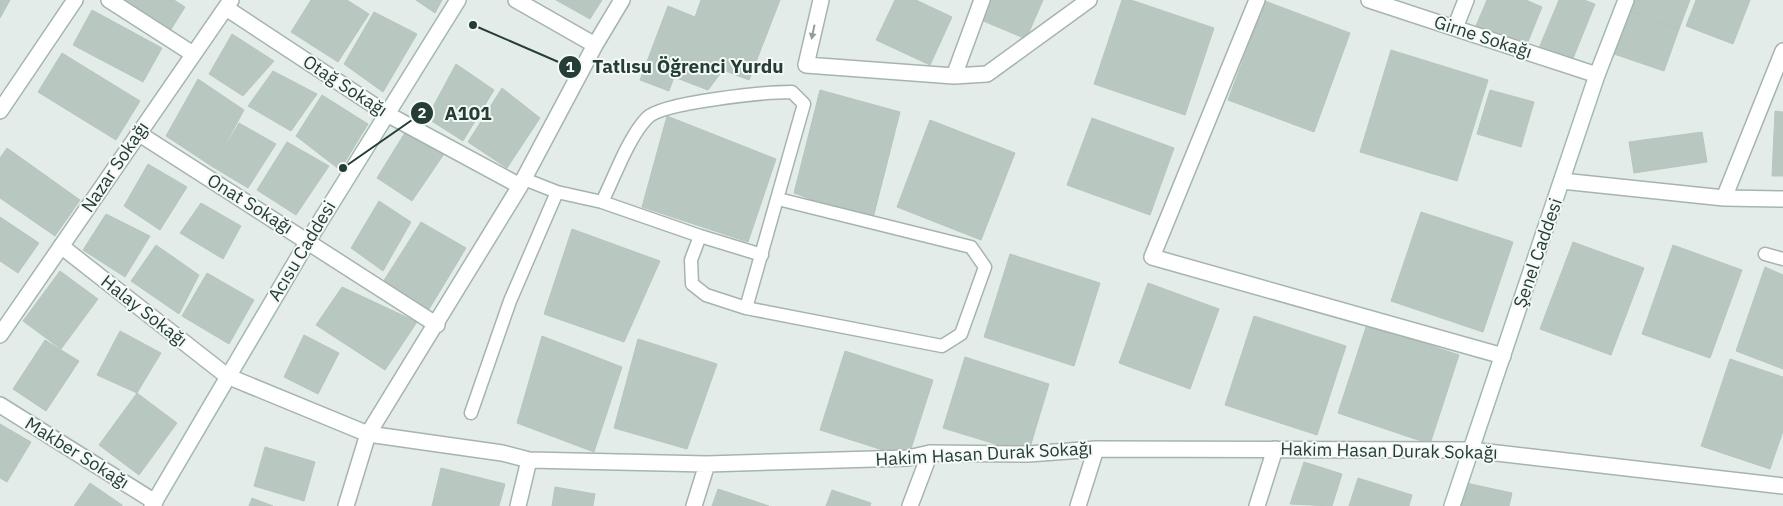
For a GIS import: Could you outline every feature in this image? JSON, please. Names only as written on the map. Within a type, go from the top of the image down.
[{"type":"street","points":[[0,111],[75,0]]},
{"type":"street","points":[[109,0],[193,54]]},
{"type":"street","name":"Acısu Caddesi","points":[[153,504],[308,241],[458,0]]},
{"type":"street","points":[[516,0],[595,45]]},
{"type":"street","points":[[346,506],[368,434],[522,183],[595,45],[622,0]]},
{"type":"street","points":[[821,0],[806,65],[954,76],[987,74],[1089,0]]},
{"type":"street","points":[[954,76],[982,0]]},
{"type":"street","points":[[1257,0],[1152,257],[1503,356]]},
{"type":"street","name":"Girne Sokağı","points":[[1369,0],[1597,75]]},
{"type":"street","points":[[1455,28],[1466,0]]},
{"type":"street","name":"Şenel Caddesi","points":[[1452,506],[1597,75],[1626,0]]},
{"type":"street","name":"Nazar Sokağı","points":[[0,336],[228,4]]},
{"type":"street","name":"Otağ Sokağı","points":[[228,4],[387,114],[522,183]]},
{"type":"street","points":[[1724,198],[1783,51]]},
{"type":"street","name":"Onat Sokağı","points":[[138,133],[436,325]]},
{"type":"street","points":[[1562,181],[1724,198],[1783,199]]},
{"type":"street","name":"Halay Sokağı","points":[[62,246],[227,376]]},
{"type":"street","name":"Hakim Hasan Durak Sokağı","points":[[227,376],[368,434],[502,453],[529,460],[706,464],[908,458],[930,453],[1028,454],[1096,449],[1471,450],[1783,486]]},
{"type":"street","name":"Makber Sokağı","points":[[0,405],[153,504]]},
{"type":"street","points":[[1078,506],[1096,449]]},
{"type":"street","points":[[1257,506],[1275,449]]},
{"type":"street","points":[[910,506],[930,453]]},
{"type":"street","points":[[518,506],[529,460]]},
{"type":"street","points":[[694,506],[706,464]]},
{"type":"lane","points":[[602,202],[635,135],[648,116],[671,108],[764,92],[792,92],[804,104],[746,308]]},
{"type":"lane","points":[[522,183],[602,202],[762,255]]},
{"type":"lane","points":[[471,413],[510,301],[557,192]]},
{"type":"lane","points":[[700,236],[692,260],[692,284],[706,295],[746,308],[942,346],[961,334],[984,267],[971,247],[778,200]]},
{"type":"lane","points":[[1765,254],[1783,260]]},
{"type":"building","points":[[0,0],[10,0],[0,18]]},
{"type":"building","points":[[121,0],[174,0],[185,7],[170,31]]},
{"type":"building","points":[[311,0],[347,0],[369,14],[338,62],[291,32]]},
{"type":"building","points":[[416,0],[442,0],[435,13]]},
{"type":"building","points":[[556,0],[602,0],[590,19]]},
{"type":"building","points":[[701,0],[780,0],[749,80],[723,70],[708,90],[674,77],[669,91],[640,80],[668,6],[695,17]]},
{"type":"building","points":[[895,0],[916,0],[952,17],[930,65],[876,40]]},
{"type":"building","points":[[989,0],[1043,0],[1026,39],[981,20]]},
{"type":"building","points":[[1122,0],[1131,0],[1214,28],[1185,115],[1094,84]]},
{"type":"building","points":[[1487,0],[1526,0],[1542,7],[1525,49],[1475,28]]},
{"type":"building","points":[[1559,0],[1584,0],[1595,4],[1572,61],[1539,48]]},
{"type":"building","points":[[1635,0],[1690,0],[1679,29],[1630,11]]},
{"type":"building","points":[[1696,0],[1750,0],[1733,44],[1686,26]]},
{"type":"building","points":[[1265,1],[1350,33],[1314,132],[1228,100]]},
{"type":"building","points":[[92,10],[162,48],[143,82],[73,45]]},
{"type":"building","points":[[1630,11],[1679,29],[1664,71],[1614,54]]},
{"type":"building","points":[[374,12],[417,34],[383,92],[344,64]]},
{"type":"building","points":[[232,34],[274,61],[243,96],[209,74]]},
{"type":"building","points":[[1391,50],[1488,80],[1457,181],[1360,152]]},
{"type":"building","points":[[62,53],[140,101],[116,140],[38,92]]},
{"type":"building","points":[[456,64],[494,90],[463,141],[427,118]]},
{"type":"building","points":[[273,71],[317,94],[291,131],[248,106]]},
{"type":"building","points":[[198,79],[244,110],[213,167],[166,136]]},
{"type":"building","points":[[502,88],[540,118],[507,168],[468,142]]},
{"type":"building","points":[[820,90],[900,112],[872,222],[794,193]]},
{"type":"building","points":[[1490,90],[1534,102],[1521,147],[1477,134]]},
{"type":"building","points":[[322,95],[368,124],[340,170],[296,136]]},
{"type":"building","points":[[1775,111],[1783,112],[1783,176],[1772,176]]},
{"type":"building","points":[[667,116],[776,159],[748,242],[642,207]]},
{"type":"building","points":[[1092,118],[1174,148],[1150,215],[1067,185]]},
{"type":"building","points":[[930,120],[1015,153],[981,240],[897,207]]},
{"type":"building","points":[[239,123],[276,144],[248,188],[213,167]]},
{"type":"building","points":[[406,131],[444,154],[412,201],[377,178]]},
{"type":"building","points":[[1702,132],[1707,162],[1634,173],[1629,142]]},
{"type":"building","points":[[287,142],[329,166],[296,215],[257,190]]},
{"type":"building","points":[[7,148],[80,200],[55,236],[0,198],[0,158]]},
{"type":"building","points":[[148,164],[187,187],[160,230],[124,206]]},
{"type":"building","points":[[379,201],[411,222],[383,271],[351,248]]},
{"type":"building","points":[[201,203],[241,226],[223,259],[180,233]]},
{"type":"building","points":[[1421,212],[1513,242],[1483,332],[1391,301]]},
{"type":"building","points":[[106,214],[150,236],[125,277],[83,250]]},
{"type":"building","points":[[0,217],[39,243],[18,273],[0,261]]},
{"type":"building","points":[[421,222],[466,248],[428,311],[383,282]]},
{"type":"building","points":[[572,229],[660,261],[624,342],[544,314]]},
{"type":"building","points":[[1573,242],[1644,268],[1611,355],[1540,329]]},
{"type":"building","points":[[156,245],[199,275],[179,314],[131,281]]},
{"type":"building","points":[[1673,245],[1742,270],[1710,358],[1642,334]]},
{"type":"building","points":[[1010,254],[1100,283],[1074,366],[984,337]]},
{"type":"building","points":[[1765,267],[1783,275],[1783,369],[1736,351]]},
{"type":"building","points":[[60,271],[98,299],[61,349],[23,321]]},
{"type":"building","points":[[207,273],[254,300],[229,344],[182,316]]},
{"type":"building","points":[[1148,283],[1219,309],[1190,389],[1119,363]]},
{"type":"building","points":[[342,287],[417,322],[385,370],[316,325]]},
{"type":"building","points":[[1254,316],[1346,346],[1317,435],[1225,405]]},
{"type":"building","points":[[1367,324],[1459,355],[1430,444],[1338,413]]},
{"type":"building","points":[[120,331],[161,353],[137,393],[97,375]]},
{"type":"building","points":[[304,335],[339,353],[318,394],[284,377]]},
{"type":"building","points":[[542,336],[622,367],[594,452],[517,423]]},
{"type":"building","points":[[638,339],[717,364],[687,449],[614,428]]},
{"type":"building","points":[[45,340],[79,361],[46,411],[13,389]]},
{"type":"building","points":[[845,351],[933,380],[908,458],[820,430]]},
{"type":"building","points":[[965,357],[1049,384],[1028,454],[943,428]]},
{"type":"building","points":[[1730,359],[1783,377],[1783,431],[1770,469],[1701,446]]},
{"type":"building","points":[[137,393],[177,423],[139,475],[99,445]]},
{"type":"building","points":[[0,424],[31,442],[7,482],[0,478]]},
{"type":"building","points":[[265,447],[315,462],[304,501],[254,486]]},
{"type":"building","points":[[1304,462],[1342,474],[1332,506],[1290,504]]},
{"type":"building","points":[[441,468],[505,484],[499,506],[432,506]]},
{"type":"building","points":[[1358,478],[1412,495],[1409,506],[1349,506]]},
{"type":"building","points":[[90,483],[122,505],[122,506],[74,506]]},
{"type":"building","points":[[1466,483],[1512,493],[1509,506],[1461,506]]},
{"type":"building","points":[[555,487],[595,494],[593,506],[552,506]]},
{"type":"building","points":[[718,489],[769,506],[712,506]]},
{"type":"building","points":[[832,490],[871,503],[870,506],[826,506]]},
{"type":"building","points":[[252,498],[273,506],[249,506]]},
{"type":"place","name":"Tatlısu Öğrenci Yurdu","points":[[473,25]]},
{"type":"place","name":"A101","points":[[343,168]]}]
